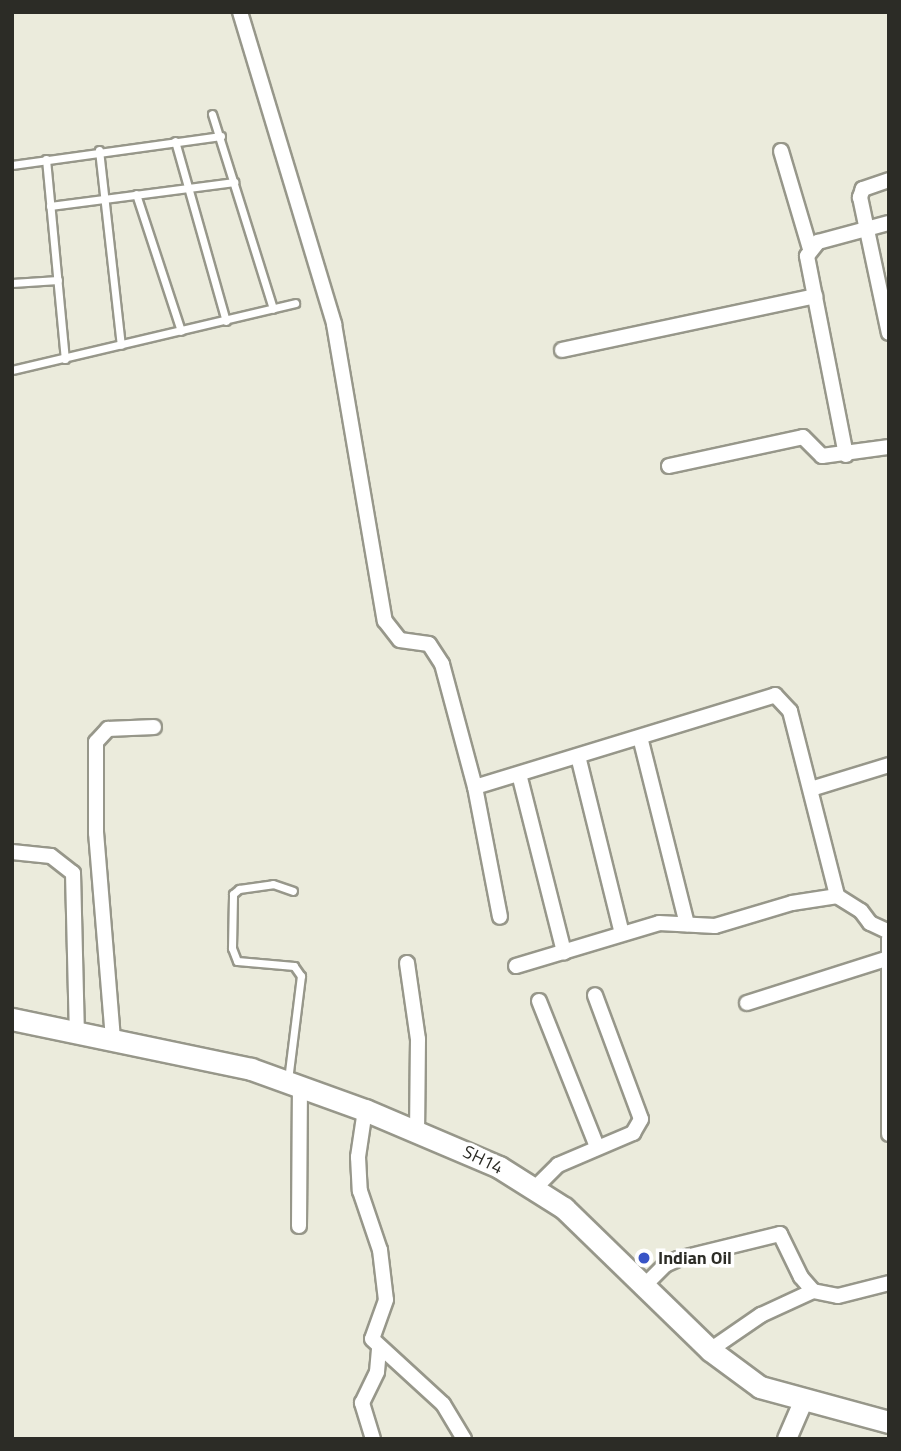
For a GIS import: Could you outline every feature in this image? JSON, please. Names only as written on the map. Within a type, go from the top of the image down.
[{"type":"main road","name":"SH14","points":[[12,1019],[113,1039],[294,1083],[417,1130],[536,1187],[645,1285],[710,1350],[760,1387],[803,1402],[889,1422]]},
{"type":"street","points":[[240,12],[334,324],[385,621],[400,640],[429,644],[437,651],[475,787],[500,917]]},
{"type":"street","points":[[781,150],[810,249],[808,265],[846,455]]},
{"type":"street","points":[[889,180],[863,189],[860,197],[889,333]]},
{"type":"street","points":[[810,249],[818,242],[889,223]]},
{"type":"street","points":[[562,350],[815,296]]},
{"type":"street","points":[[669,466],[803,437],[822,456],[846,455],[889,446]]},
{"type":"street","points":[[475,787],[775,695],[790,711],[837,896]]},
{"type":"street","points":[[113,1039],[96,833],[96,741],[108,729],[153,727]]},
{"type":"street","points":[[640,737],[687,924]]},
{"type":"street","points":[[578,756],[622,934]]},
{"type":"street","points":[[810,789],[889,765]]},
{"type":"street","points":[[519,774],[564,952]]},
{"type":"street","points":[[12,852],[51,856],[73,873],[77,1032]]},
{"type":"street","points":[[516,966],[659,923],[715,926],[792,903],[837,896],[861,911],[870,923],[889,932]]},
{"type":"street","points":[[889,938],[886,959],[889,1135]]},
{"type":"street","points":[[747,1003],[886,959]]},
{"type":"street","points":[[407,964],[418,1040],[417,1130]]},
{"type":"street","points":[[536,1187],[558,1165],[633,1133],[642,1119],[595,995]]},
{"type":"street","points":[[539,1001],[597,1147]]},
{"type":"street","points":[[294,1083],[299,1226]]},
{"type":"street","points":[[365,1110],[358,1157],[360,1191],[380,1250],[386,1300],[386,1312],[372,1331],[379,1349],[377,1372],[362,1403],[373,1439]]},
{"type":"street","points":[[645,1285],[665,1265],[678,1259],[780,1234],[801,1277],[813,1290],[838,1296],[889,1283]]},
{"type":"street","points":[[710,1350],[761,1315],[813,1290]]},
{"type":"street","points":[[379,1349],[443,1404],[464,1439]]},
{"type":"street","points":[[787,1439],[803,1402]]},
{"type":"lane","points":[[212,114],[273,309]]},
{"type":"lane","points":[[12,165],[99,150],[220,136]]},
{"type":"lane","points":[[174,141],[226,321]]},
{"type":"lane","points":[[99,150],[121,345]]},
{"type":"lane","points":[[46,159],[65,359]]},
{"type":"lane","points":[[50,206],[234,183]]},
{"type":"lane","points":[[136,194],[181,331]]},
{"type":"lane","points":[[12,283],[58,280]]},
{"type":"lane","points":[[12,370],[295,303]]},
{"type":"lane","points":[[293,891],[273,884],[239,889],[233,894],[232,948],[237,961],[294,966],[301,976],[294,1083]]},
{"type":"place","name":"Indian Oil","points":[[644,1258]]}]
